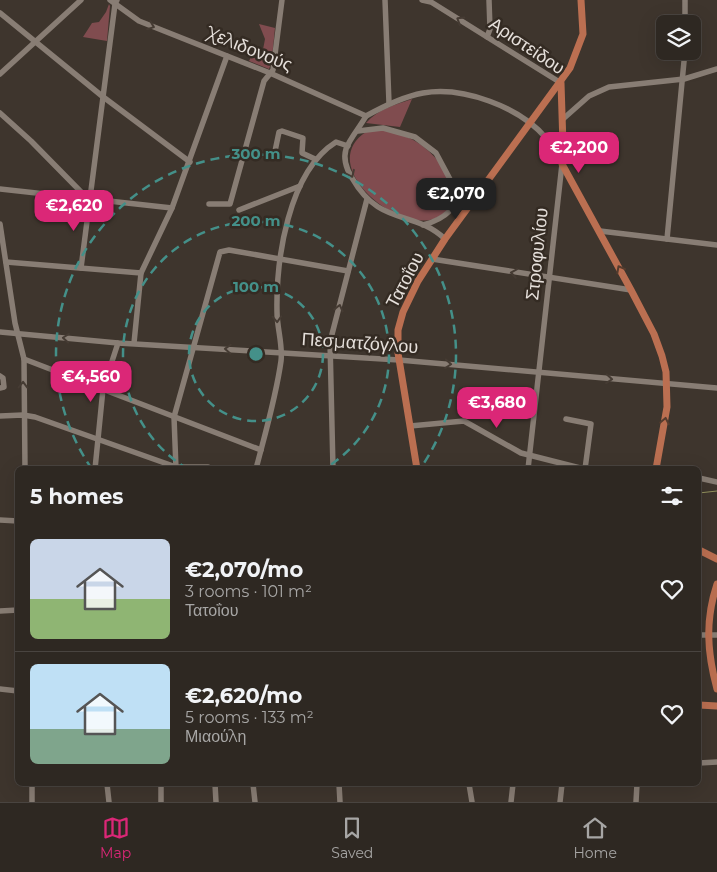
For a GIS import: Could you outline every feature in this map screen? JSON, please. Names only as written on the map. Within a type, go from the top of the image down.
[{"type":"main road","name":"Τατοΐου","points":[[417,466],[399,360],[398,330],[403,312],[411,293],[445,239],[561,82],[577,54],[583,34],[581,0]]},
{"type":"main road","name":"Αριστείδου","points":[[561,82],[563,119]]},
{"type":"main road","name":"Στροφυλίου","points":[[562,164],[563,119]]},
{"type":"main road","points":[[562,164],[600,231],[658,344],[667,384],[667,410],[657,466]]},
{"type":"main road","points":[[701,551],[717,559]]},
{"type":"main road","points":[[717,584],[712,601],[707,635],[717,689]]},
{"type":"main road","points":[[701,705],[717,706]]},
{"type":"street","points":[[0,74],[81,0]]},
{"type":"street","points":[[209,204],[230,204],[264,81],[270,73],[274,62],[282,0]]},
{"type":"street","points":[[385,0],[389,103]]},
{"type":"street","name":"Αριστείδου","points":[[422,0],[431,2],[561,82]]},
{"type":"street","points":[[487,37],[490,29],[489,0]]},
{"type":"street","points":[[686,0],[686,15]]},
{"type":"street","points":[[80,268],[114,1]]},
{"type":"street","name":"Χελιδονούς","points":[[114,1],[139,21],[270,73],[366,116]]},
{"type":"street","points":[[0,13],[102,96],[190,162]]},
{"type":"street","points":[[134,343],[141,273],[172,208],[227,56]]},
{"type":"street","points":[[667,239],[685,60]]},
{"type":"street","points":[[563,119],[589,96],[609,87],[684,79],[717,69]]},
{"type":"street","points":[[445,239],[431,228],[382,211],[367,199],[349,174],[345,159],[348,146],[366,116],[389,103],[424,93],[446,93],[496,103],[517,113],[546,138],[562,164]]},
{"type":"street","points":[[0,113],[31,141],[88,199]]},
{"type":"street","points":[[358,130],[378,127],[388,128],[420,140],[436,153],[452,183],[459,188],[479,194]]},
{"type":"street","points":[[274,156],[280,132],[282,131],[303,138],[302,153],[315,159]]},
{"type":"street","points":[[257,466],[281,352],[277,312],[280,259],[284,236],[300,186],[315,159],[336,142],[348,146]]},
{"type":"street","name":"Στροφυλίου","points":[[528,466],[562,164]]},
{"type":"street","points":[[239,210],[300,186]]},
{"type":"street","points":[[423,225],[438,221],[450,210],[457,200],[459,188]]},
{"type":"street","points":[[0,189],[172,208]]},
{"type":"street","points":[[333,466],[330,342],[367,199]]},
{"type":"street","points":[[450,210],[461,217]]},
{"type":"street","points":[[0,224],[18,334],[24,359],[25,466]]},
{"type":"street","points":[[600,231],[717,245]]},
{"type":"street","points":[[176,466],[174,416],[220,252],[229,250],[348,271]]},
{"type":"street","points":[[432,259],[631,290]]},
{"type":"street","points":[[6,262],[141,273]]},
{"type":"street","points":[[0,272],[7,271]]},
{"type":"street","name":"Πεσματζόγλου","points":[[0,332],[118,343],[399,360],[717,388]]},
{"type":"street","points":[[95,466],[103,389],[118,343]]},
{"type":"street","points":[[24,359],[261,450]]},
{"type":"street","points":[[0,376],[3,378],[2,387]]},
{"type":"street","points":[[0,416],[23,415],[35,417],[170,466]]},
{"type":"street","points":[[566,419],[591,424],[584,466]]},
{"type":"street","points":[[410,426],[464,421],[500,442],[530,456],[572,466]]},
{"type":"street","points":[[701,478],[717,482]]},
{"type":"street","points":[[0,520],[15,522]]},
{"type":"street","points":[[0,611],[15,610]]},
{"type":"street","points":[[701,635],[717,635]]},
{"type":"street","points":[[0,689],[15,691]]},
{"type":"street","points":[[701,762],[717,762]]},
{"type":"street","points":[[32,786],[32,802]]},
{"type":"street","points":[[107,786],[109,802]]},
{"type":"street","points":[[161,786],[161,802]]},
{"type":"street","points":[[216,786],[216,802]]},
{"type":"street","points":[[253,786],[255,802]]},
{"type":"street","points":[[339,786],[340,802]]},
{"type":"street","points":[[469,786],[472,802]]},
{"type":"street","points":[[511,802],[513,786]]},
{"type":"street","points":[[560,802],[562,786]]},
{"type":"street","points":[[636,802],[637,786]]},
{"type":"shaded area","points":[[109,4],[107,41],[83,37],[92,23],[99,22]]},
{"type":"shaded area","points":[[259,24],[275,28],[269,69],[249,61],[251,57],[261,60],[265,39]]},
{"type":"shaded area","points":[[412,99],[400,127],[366,123],[381,111]]},
{"type":"shaded area","points":[[382,130],[411,139],[425,148],[443,167],[453,190],[452,201],[447,210],[436,218],[420,221],[402,216],[384,207],[368,194],[356,178],[350,162],[353,146],[366,132]]},
{"type":"waterway","points":[[701,493],[717,491]]}]
